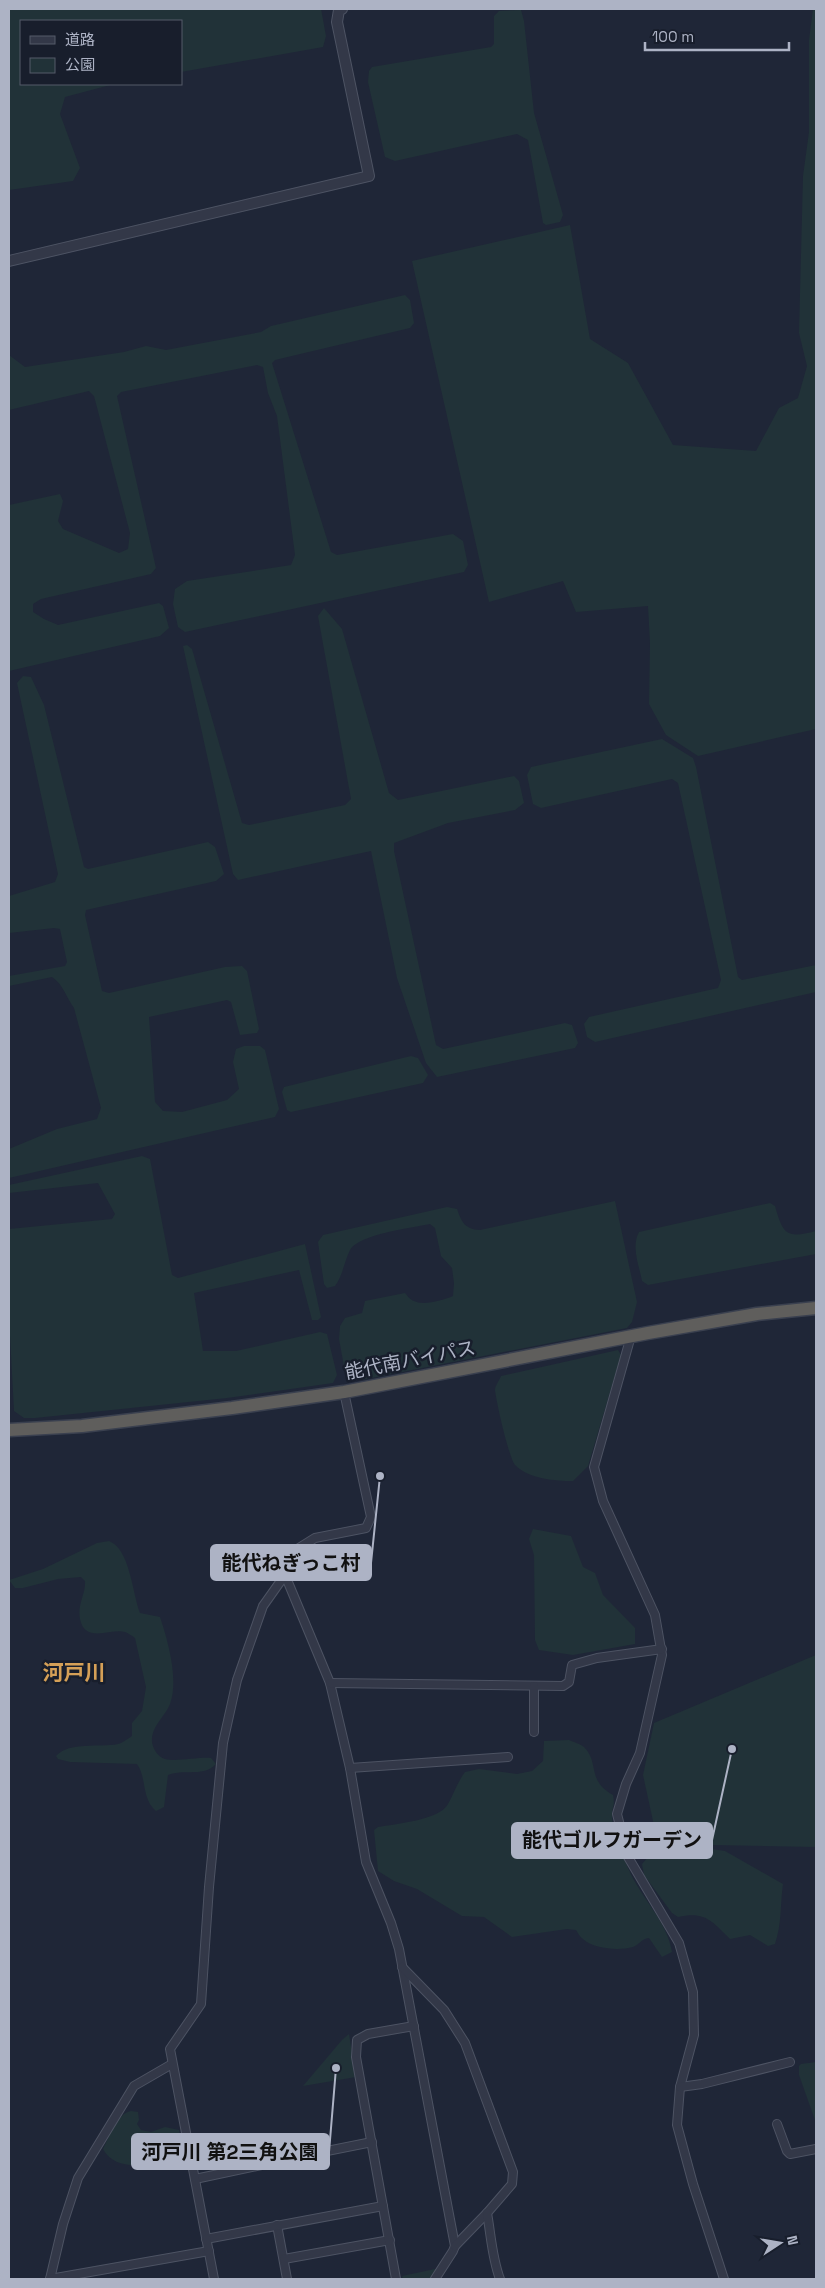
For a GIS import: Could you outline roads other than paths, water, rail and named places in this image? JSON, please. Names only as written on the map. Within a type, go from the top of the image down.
[{"type":"highway","name":"能代南バイパス","points":[[9,1430],[82,1426],[344,1392],[631,1336],[757,1314],[816,1308]]},
{"type":"street","points":[[9,261],[369,176],[337,22],[339,10],[342,9]]},
{"type":"street","points":[[631,1336],[594,1467],[603,1501],[655,1615],[662,1656],[640,1753],[626,1784],[617,1814],[628,1857],[679,1943],[693,1992],[694,2035],[680,2087],[677,2124],[693,2184],[724,2279]]},
{"type":"street","points":[[214,2279],[170,2049],[201,2004],[223,1743],[237,1680],[262,1606],[285,1575],[299,1548],[314,1538],[366,1528],[371,1517],[344,1392]]},
{"type":"street","points":[[285,1575],[330,1682],[350,1768],[366,1862],[391,1923],[402,1967],[455,2246]]},
{"type":"street","points":[[330,1682],[563,1686],[569,1682],[572,1665],[597,1658],[662,1649]]},
{"type":"street","points":[[534,1686],[534,1732]]},
{"type":"street","points":[[350,1768],[508,1757]]},
{"type":"street","points":[[402,1967],[444,2010],[464,2043],[513,2172],[512,2184],[455,2246],[435,2279]]},
{"type":"street","points":[[396,2279],[356,2057],[357,2040],[368,2034],[414,2026]]},
{"type":"street","points":[[680,2087],[702,2084],[790,2062]]},
{"type":"street","points":[[172,2064],[134,2086],[78,2178],[63,2224],[50,2279],[209,2251]]},
{"type":"street","points":[[776,2124],[787,2152],[790,2154],[816,2148]]},
{"type":"street","points":[[327,2151],[372,2142]]},
{"type":"street","points":[[195,2179],[285,2160]]},
{"type":"street","points":[[206,2239],[383,2206]]},
{"type":"street","points":[[487,2213],[494,2247],[494,2264],[500,2279]]},
{"type":"street","points":[[277,2225],[287,2279]]},
{"type":"street","points":[[284,2260],[390,2240]]},
{"type":"place","name":"能代ねぎっこ村","points":[[380,1476]]},
{"type":"place","name":"能代ゴルフガーデン","points":[[732,1749]]},
{"type":"place","name":"河戸川 第2三角公園","points":[[336,2068]]},
{"type":"district","name":"河戸川","points":[[74,1672]]}]
